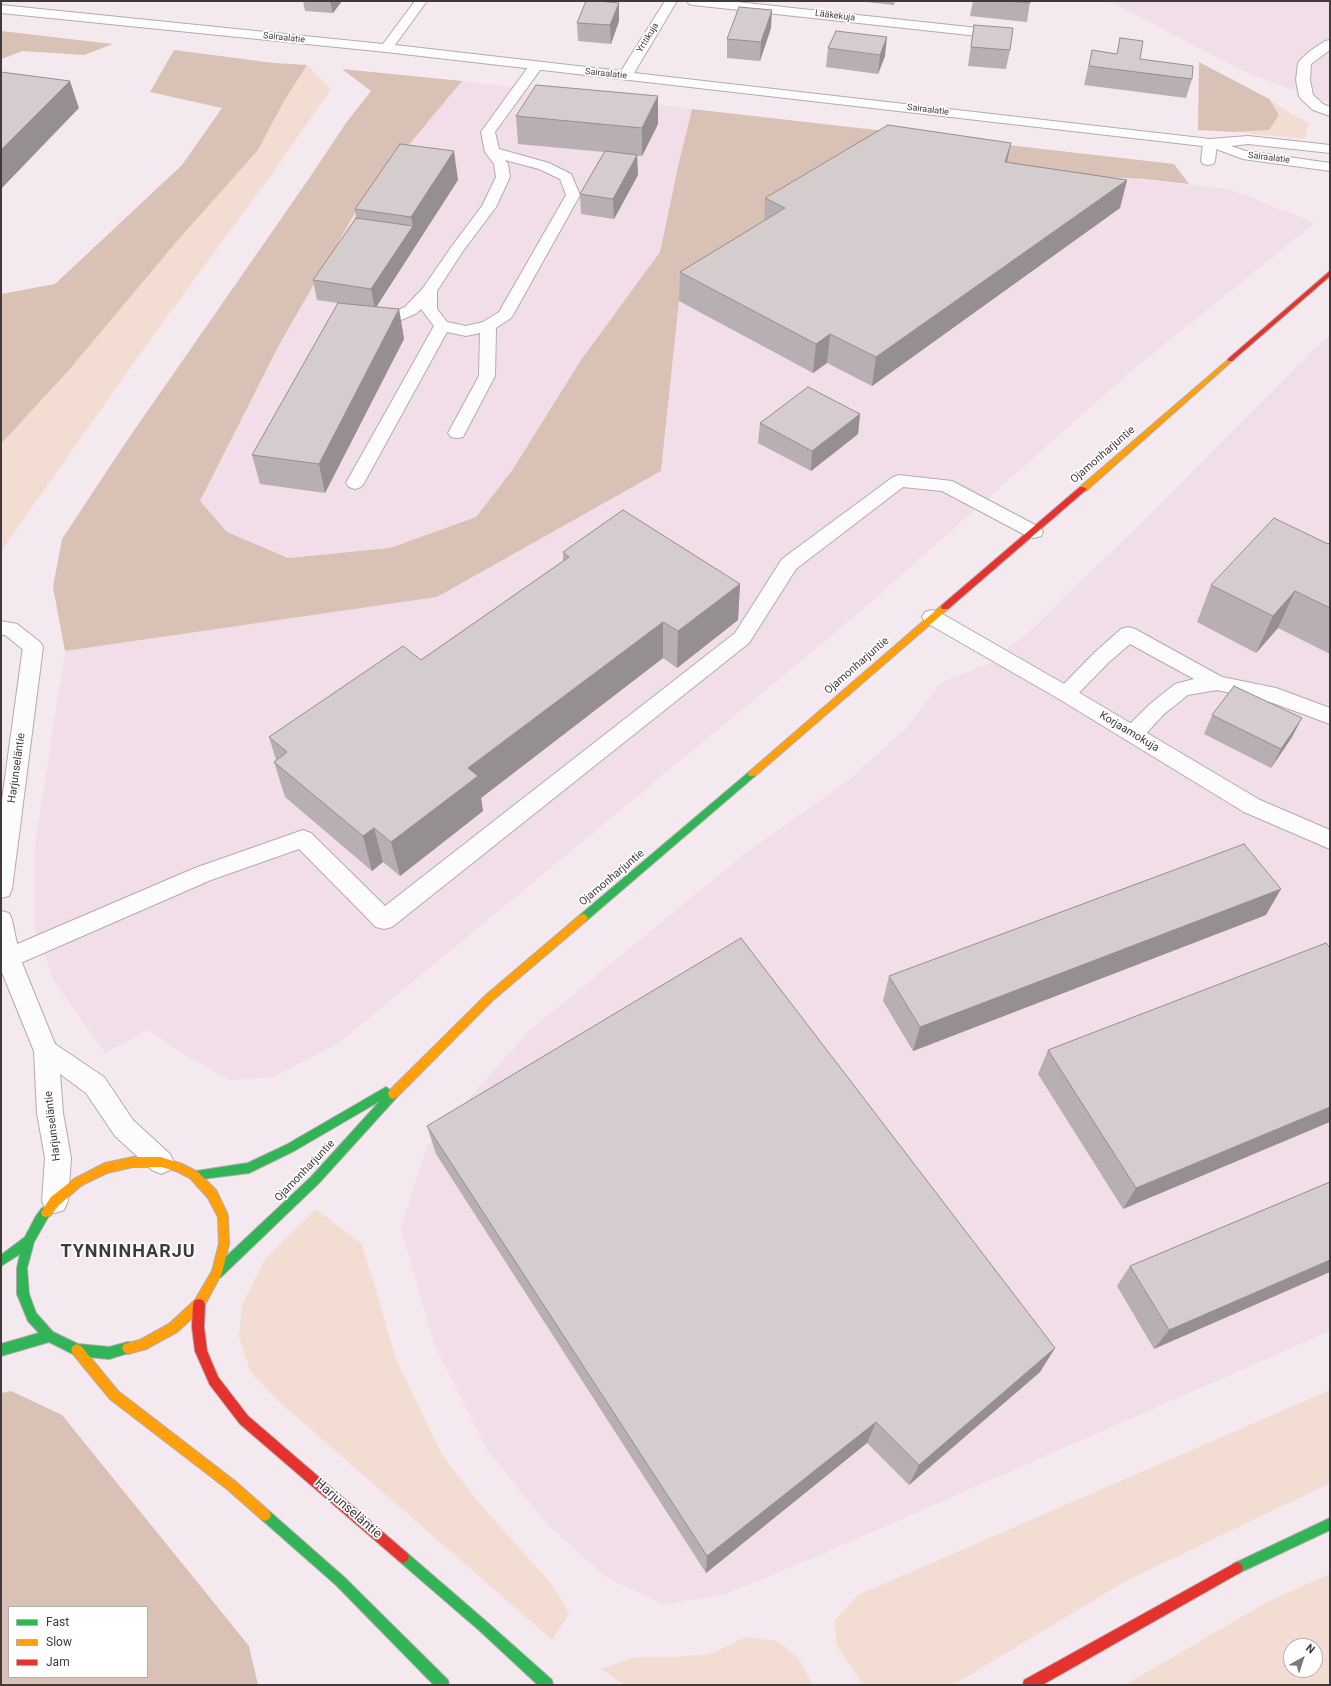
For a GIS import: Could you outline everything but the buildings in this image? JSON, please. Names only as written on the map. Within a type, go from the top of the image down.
[{"type":"main road","name":"Ojamonharjuntie","points":[[217,1273],[314,1180],[405,1081],[489,998],[721,801],[932,617],[1034,532],[1330,273]]},
{"type":"main road","name":"Ojamonharjuntie","points":[[194,1175],[249,1168],[290,1148],[405,1081]]},
{"type":"main road","points":[[133,1162],[161,1162],[178,1167],[194,1175],[212,1194],[223,1217],[224,1244],[217,1273],[209,1289],[198,1304],[173,1328],[142,1345],[109,1353],[77,1350],[48,1336],[32,1318],[23,1294],[22,1268],[29,1241],[40,1220],[55,1201],[78,1182],[105,1168],[133,1162]]},
{"type":"main road","points":[[1,1261],[29,1241]]},
{"type":"main road","name":"Harjunseläntie","points":[[198,1304],[198,1327],[204,1357],[214,1381],[244,1420],[496,1638],[547,1685]]},
{"type":"main road","points":[[1,1350],[48,1336]]},
{"type":"main road","points":[[77,1350],[114,1395],[230,1485],[340,1581],[443,1685]]},
{"type":"main road","points":[[1029,1685],[1252,1560],[1330,1524]]},
{"type":"street","points":[[386,48],[421,1]]},
{"type":"street","name":"Yrttikuja","points":[[625,76],[671,1]]},
{"type":"street","name":"Lääkekuja","points":[[692,1],[978,32]]},
{"type":"street","name":"Sairaalatie","points":[[1,9],[386,48],[1210,143],[1248,140],[1330,150]]},
{"type":"street","points":[[1330,44],[1315,54],[1305,64],[1303,80],[1306,96],[1318,107],[1330,112]]},
{"type":"street","points":[[353,318],[392,319],[411,310],[429,291],[457,249],[489,207],[503,177],[501,164],[492,152],[488,132],[536,66]]},
{"type":"street","points":[[1208,161],[1210,143]]},
{"type":"street","name":"Sairaalatie","points":[[1210,143],[1243,155],[1330,166]]},
{"type":"street","points":[[429,291],[429,310],[442,326],[466,331],[488,326],[505,315],[573,195],[566,177],[544,166],[492,152]]},
{"type":"street","points":[[355,483],[442,326]]},
{"type":"street","points":[[457,433],[487,376],[488,326]]},
{"type":"street","points":[[8,958],[203,874],[304,839],[384,920],[742,638],[789,564],[899,481],[946,485],[1034,532]]},
{"type":"street","name":"Korjaamokuja","points":[[932,617],[1066,694],[1252,806],[1330,840]]},
{"type":"street","name":"Harjunseläntie","points":[[1,628],[10,629],[33,647],[1,889]]},
{"type":"street","points":[[1066,694],[1101,658],[1128,634],[1217,683],[1276,696],[1330,716]]},
{"type":"street","points":[[1133,734],[1157,709],[1182,689],[1217,683]]},
{"type":"street","name":"Harjunseläntie","points":[[1,920],[8,958],[46,1051],[50,1113],[58,1158],[55,1201]]},
{"type":"street","points":[[46,1051],[95,1085],[124,1128],[161,1162]]},
{"type":"shaded area","points":[[1108,1],[1330,1],[1330,103],[1252,75]]},
{"type":"shaded area","points":[[1,31],[113,44],[84,55],[23,51],[1,59]]},
{"type":"shaded area","points":[[174,50],[274,63],[307,65],[284,101],[258,150],[178,240],[69,370],[1,444],[1,294],[55,284],[182,165],[222,108],[150,92]]},
{"type":"shaded area","points":[[1199,62],[1269,99],[1279,115],[1269,130],[1234,132],[1198,130]]},
{"type":"shaded area","points":[[307,65],[331,89],[274,171],[155,333],[1,551],[1,444],[69,370],[178,240],[258,150],[284,101]]},
{"type":"shaded area","points":[[342,69],[462,81],[362,201],[279,345],[200,501],[227,532],[288,558],[390,548],[476,517],[513,469],[581,360],[660,252],[692,109],[1174,164],[1189,184],[1144,179],[1005,171],[679,301],[661,471],[437,597],[65,651],[53,587],[62,539],[126,442],[346,123],[371,91]]},
{"type":"shaded area","points":[[462,81],[692,109],[660,252],[581,360],[513,469],[476,517],[390,548],[288,558],[227,532],[200,501],[279,345],[362,201]]},
{"type":"shaded area","points":[[1269,99],[1291,114],[1309,123],[1305,139],[1234,132],[1269,130],[1279,115]]},
{"type":"shaded area","points":[[884,153],[1229,189],[1315,223],[1137,366],[854,617],[340,1042],[273,1077],[230,1080],[190,1058],[147,1030],[105,1053],[54,981],[34,927],[35,845],[65,651],[437,597],[661,471],[679,301]]},
{"type":"shaded area","points":[[1330,335],[1330,1331],[806,1561],[723,1595],[663,1604],[606,1577],[548,1525],[486,1448],[435,1347],[401,1228],[427,1146],[529,1031],[747,852],[849,780],[907,727],[941,683],[988,664],[1032,629],[1143,521],[1316,347]]},
{"type":"shaded area","points":[[316,1209],[362,1244],[397,1361],[442,1455],[484,1509],[549,1581],[562,1600],[569,1614],[552,1640],[276,1399],[250,1371],[239,1336],[242,1306],[266,1258]]},
{"type":"shaded area","points":[[1330,1390],[1330,1483],[1126,1581],[953,1685],[863,1685],[836,1644],[835,1620],[858,1595]]},
{"type":"shaded area","points":[[11,1391],[62,1415],[249,1646],[258,1685],[1,1685],[1,1393]]},
{"type":"shaded area","points":[[1330,1574],[1330,1685],[1125,1685],[1267,1602]]},
{"type":"shaded area","points":[[746,1637],[777,1641],[798,1658],[813,1685],[624,1685],[601,1669],[635,1657],[676,1657],[710,1654]]},
{"type":"traffic: fast","points":[[583,918],[752,774]]},
{"type":"traffic: fast","points":[[194,1175],[249,1168],[290,1148],[386,1092]]},
{"type":"traffic: fast","points":[[217,1273],[315,1180],[393,1094]]},
{"type":"traffic: fast","points":[[46,1212],[29,1241],[22,1268],[23,1294],[32,1317],[49,1336],[77,1350],[109,1353],[128,1348]]},
{"type":"traffic: fast","points":[[1,1261],[29,1241]]},
{"type":"traffic: fast","points":[[1,1350],[49,1336]]},
{"type":"traffic: fast","points":[[265,1515],[340,1581],[443,1685]]},
{"type":"traffic: fast","points":[[1237,1568],[1330,1524]]},
{"type":"traffic: fast","points":[[403,1557],[484,1627],[547,1685]]},
{"type":"traffic: slow","points":[[1083,489],[1230,360]]},
{"type":"traffic: slow","points":[[752,774],[945,607]]},
{"type":"traffic: slow","points":[[393,1094],[489,998],[583,918]]},
{"type":"traffic: slow","points":[[128,1348],[142,1345],[173,1328],[199,1304],[217,1273],[224,1244],[223,1217],[212,1194],[194,1175],[178,1167],[161,1162],[133,1162]]},
{"type":"traffic: slow","points":[[46,1212],[55,1201],[78,1182],[105,1168],[133,1162]]},
{"type":"traffic: slow","points":[[77,1350],[114,1395],[231,1485],[265,1515]]},
{"type":"traffic: jam","points":[[1230,360],[1330,273]]},
{"type":"traffic: jam","points":[[945,607],[1083,489]]},
{"type":"traffic: jam","points":[[199,1304],[198,1327],[201,1351],[214,1381],[244,1420],[403,1557]]},
{"type":"traffic: jam","points":[[1029,1685],[1237,1568]]},
{"type":"district","name":"TYNNINHARJU","points":[[128,1252]]}]
